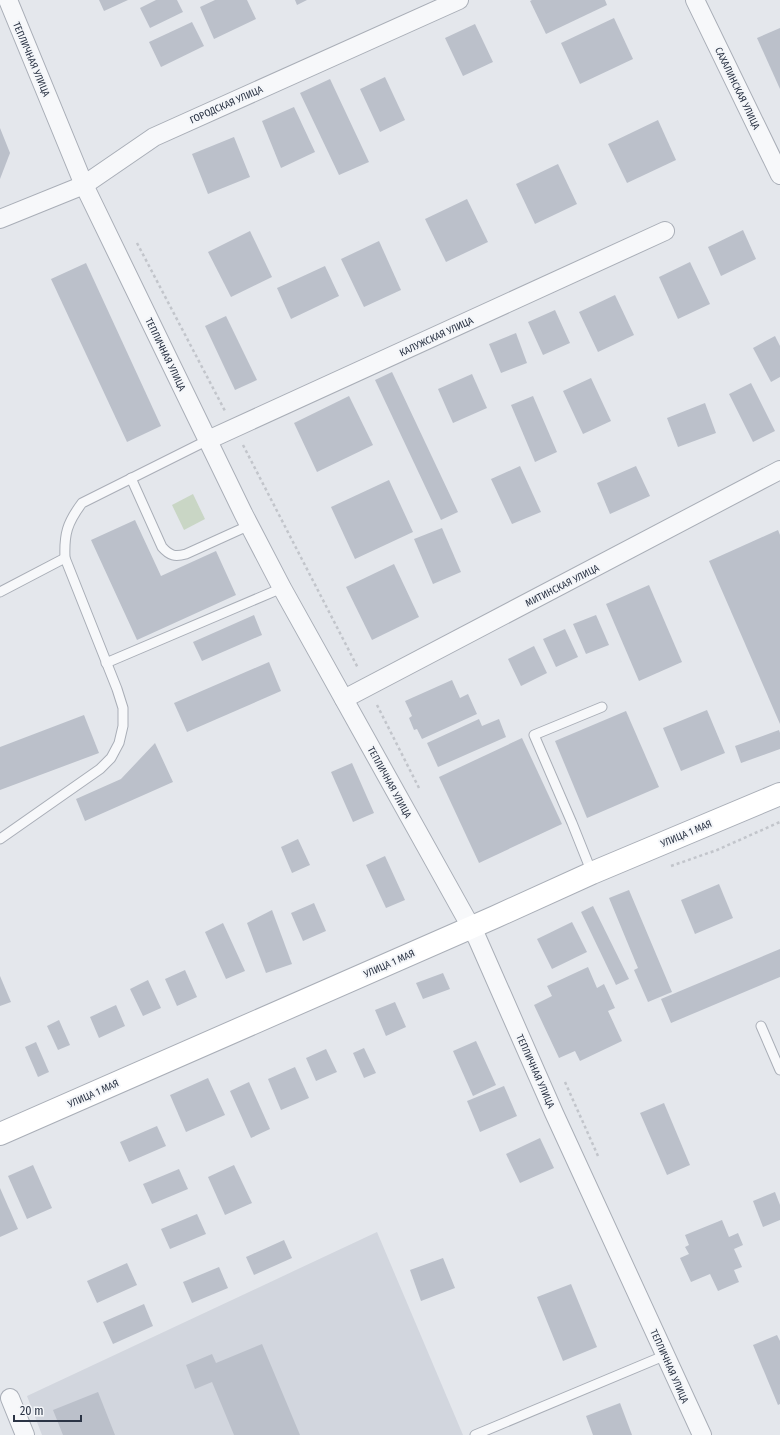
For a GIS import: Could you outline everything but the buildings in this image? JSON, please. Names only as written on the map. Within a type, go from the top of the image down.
[{"type":"street","name":"ТЕПЛИЧНАЯ УЛИЦА","points":[[8,0],[84,185],[250,525],[282,588],[471,927],[702,1435]]},
{"type":"street","name":"ГОРОДСКАЯ УЛИЦА","points":[[0,219],[84,185],[154,137],[459,0]]},
{"type":"street","name":"САХАЛИНСКАЯ УЛИЦА","points":[[695,0],[774,147],[780,175]]},
{"type":"street","name":"КАЛУЖСКАЯ УЛИЦА","points":[[208,440],[665,231]]},
{"type":"street","name":"МИТИНСКАЯ УЛИЦА","points":[[344,699],[780,470]]},
{"type":"street","name":"УЛИЦА 1 МАЯ","points":[[0,1134],[592,873],[780,794]]},
{"type":"street","points":[[10,1398],[25,1435]]},
{"type":"lane","points":[[0,839],[100,770],[111,758],[119,744],[124,726],[123,708],[65,558],[64,542],[67,528],[73,515],[82,503],[208,440]]},
{"type":"lane","points":[[131,478],[162,547],[172,556],[178,557],[186,554],[250,525]]},
{"type":"lane","points":[[0,592],[65,558]]},
{"type":"lane","points":[[106,663],[282,588]]},
{"type":"lane","points":[[592,873],[534,735],[602,707]]},
{"type":"lane","points":[[761,1026],[780,1070]]},
{"type":"lane","points":[[475,1435],[666,1355]]},
{"type":"path","points":[[134,237],[282,519],[421,792]]},
{"type":"path","points":[[562,1078],[576,1105]]},
{"type":"shaded area","points":[[377,1232],[463,1435],[42,1435],[27,1396]]},
{"type":"green space","points":[[193,494],[205,519],[184,530],[172,505]]}]
